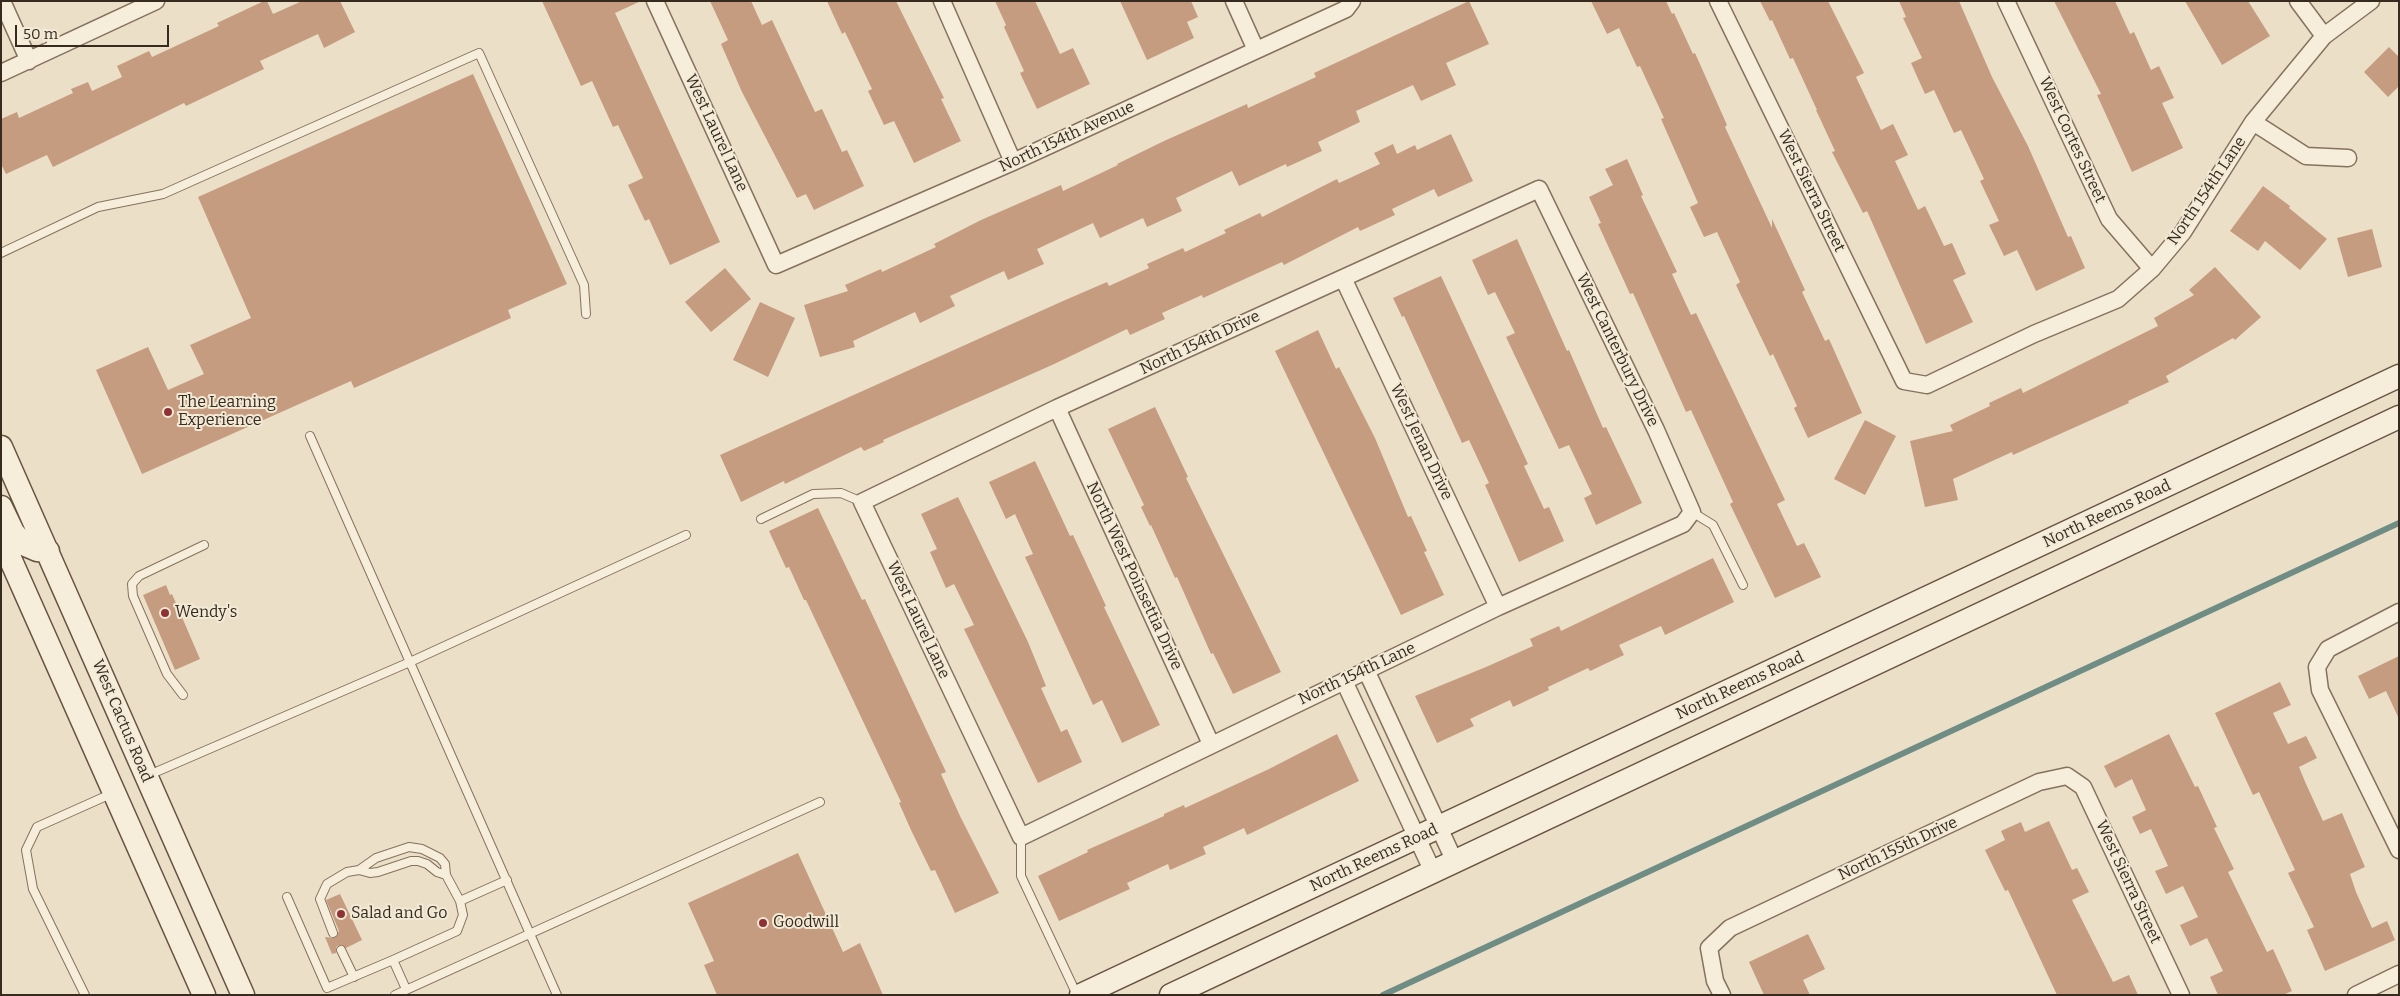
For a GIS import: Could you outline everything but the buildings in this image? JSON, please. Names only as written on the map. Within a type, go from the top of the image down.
[{"type":"main road","name":"North Reems Road","points":[[1082,995],[2399,376]]},
{"type":"main road","points":[[1171,995],[2399,417]]},
{"type":"main road","name":"West Cactus Road","points":[[1,447],[145,777],[243,995]]},
{"type":"main road","points":[[1,507],[13,532],[24,544],[37,550],[48,551]]},
{"type":"main road","points":[[1,538],[204,995]]},
{"type":"main road","points":[[103,764],[145,777]]},
{"type":"street","points":[[2,1],[29,61]]},
{"type":"street","points":[[1,73],[156,1]]},
{"type":"street","name":"West Laurel Lane","points":[[655,1],[776,265]]},
{"type":"street","points":[[942,1],[1012,162]]},
{"type":"street","points":[[1234,1],[1256,50]]},
{"type":"street","name":"North 154th Avenue","points":[[776,265],[1012,162],[1346,9],[1352,1]]},
{"type":"street","name":"West Sierra Street","points":[[1718,1],[1904,381]]},
{"type":"street","name":"West Cortes Street","points":[[2006,1],[2109,219],[2152,269]]},
{"type":"street","points":[[2298,1],[2324,36]]},
{"type":"street","name":"North 154th Lane","points":[[1904,381],[1927,385],[2034,334],[2118,299],[2152,269],[2183,232],[2253,122],[2324,36],[2371,1]]},
{"type":"street","points":[[2253,122],[2306,156],[2348,158]]},
{"type":"street","name":"North 154th Drive","points":[[862,502],[1057,408],[1540,189]]},
{"type":"street","name":"West Canterbury Drive","points":[[1540,189],[1656,430],[1692,512]]},
{"type":"street","name":"West Jenan Drive","points":[[1343,278],[1498,607]]},
{"type":"street","name":"North West Poinsettia Drive","points":[[1057,408],[1211,744]]},
{"type":"street","name":"West Laurel Lane","points":[[862,502],[1020,837]]},
{"type":"street","name":"North 154th Lane","points":[[1020,837],[1498,607],[1683,524],[1692,512]]},
{"type":"street","points":[[2399,612],[2328,649],[2317,667],[2320,690],[2399,850]]},
{"type":"street","points":[[1366,670],[1455,862]]},
{"type":"street","points":[[1344,681],[1433,872]]},
{"type":"street","name":"West Sierra Street","points":[[2067,776],[2083,787],[2181,995]]},
{"type":"street","name":"North 155th Drive","points":[[1722,995],[1715,980],[1709,948],[1730,928],[2039,782],[2067,776]]},
{"type":"street","points":[[2356,995],[2399,974]]},
{"type":"lane","points":[[1,253],[98,207],[163,194],[479,54],[584,285],[586,314]]},
{"type":"lane","points":[[310,436],[557,995]]},
{"type":"lane","points":[[761,519],[813,494],[841,493],[862,502]]},
{"type":"lane","points":[[1692,512],[1713,525],[1743,585]]},
{"type":"lane","points":[[145,777],[410,662],[686,535]]},
{"type":"lane","points":[[183,695],[163,665],[133,596],[132,584],[139,576],[204,545]]},
{"type":"lane","points":[[85,995],[33,888],[26,850],[37,827],[115,792]]},
{"type":"lane","points":[[395,995],[820,802]]},
{"type":"lane","points":[[1020,837],[1021,876],[1077,995]]},
{"type":"lane","points":[[287,897],[328,988],[457,930],[463,915],[460,901],[446,875],[445,864],[440,858],[422,849],[410,847],[376,858],[359,870],[336,877],[322,890],[320,899],[333,933]]},
{"type":"lane","points":[[359,870],[370,873],[378,872],[411,861],[418,861],[446,875]]},
{"type":"lane","points":[[460,901],[507,880]]},
{"type":"lane","points":[[341,950],[354,977]]},
{"type":"lane","points":[[393,960],[406,989]]},
{"type":"waterway","points":[[1383,995],[2399,523]]},
{"type":"place","name":"The Learning Experience","points":[[168,412]]},
{"type":"place","name":"Wendy's","points":[[165,613]]},
{"type":"place","name":"Salad and Go","points":[[341,914]]},
{"type":"place","name":"Goodwill","points":[[763,923]]}]
